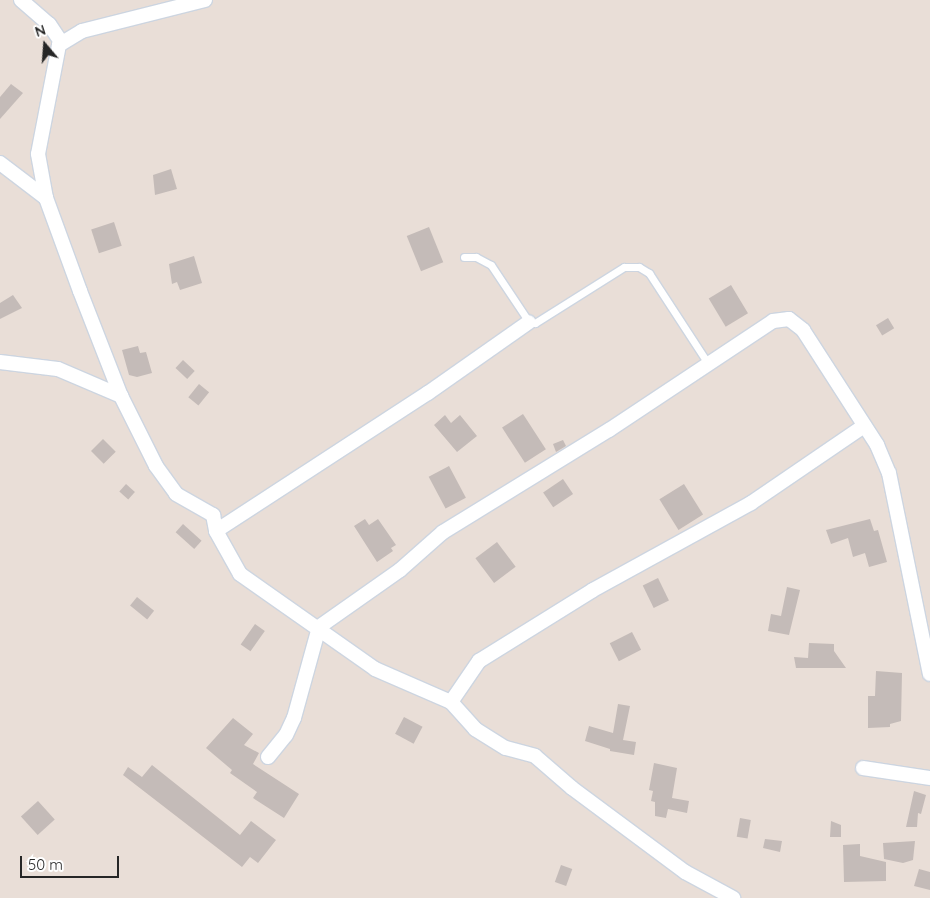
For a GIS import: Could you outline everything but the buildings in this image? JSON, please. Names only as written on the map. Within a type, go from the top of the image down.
[{"type":"street","points":[[21,0],[50,24],[62,43]]},
{"type":"street","points":[[205,0],[171,5],[82,31],[58,45],[38,154],[46,198],[121,396],[156,466],[176,494],[213,515],[216,531],[240,574],[319,627],[376,669],[451,702],[475,729],[506,748],[535,756],[572,788],[686,872],[733,898]]},
{"type":"street","points":[[0,163],[46,198]]},
{"type":"street","points":[[268,758],[286,735],[294,718],[319,627],[400,570],[442,532],[709,366],[774,321],[789,319],[803,330],[864,426],[889,473],[930,674]]},
{"type":"street","points":[[216,531],[389,420],[528,322]]},
{"type":"street","points":[[0,362],[58,369],[121,396]]},
{"type":"street","points":[[451,702],[479,660],[592,590],[751,502],[864,426]]},
{"type":"street","points":[[863,768],[930,778]]},
{"type":"lane","points":[[464,256],[476,257],[492,265],[528,322],[535,323],[624,267],[639,267],[649,273],[709,366]]}]
